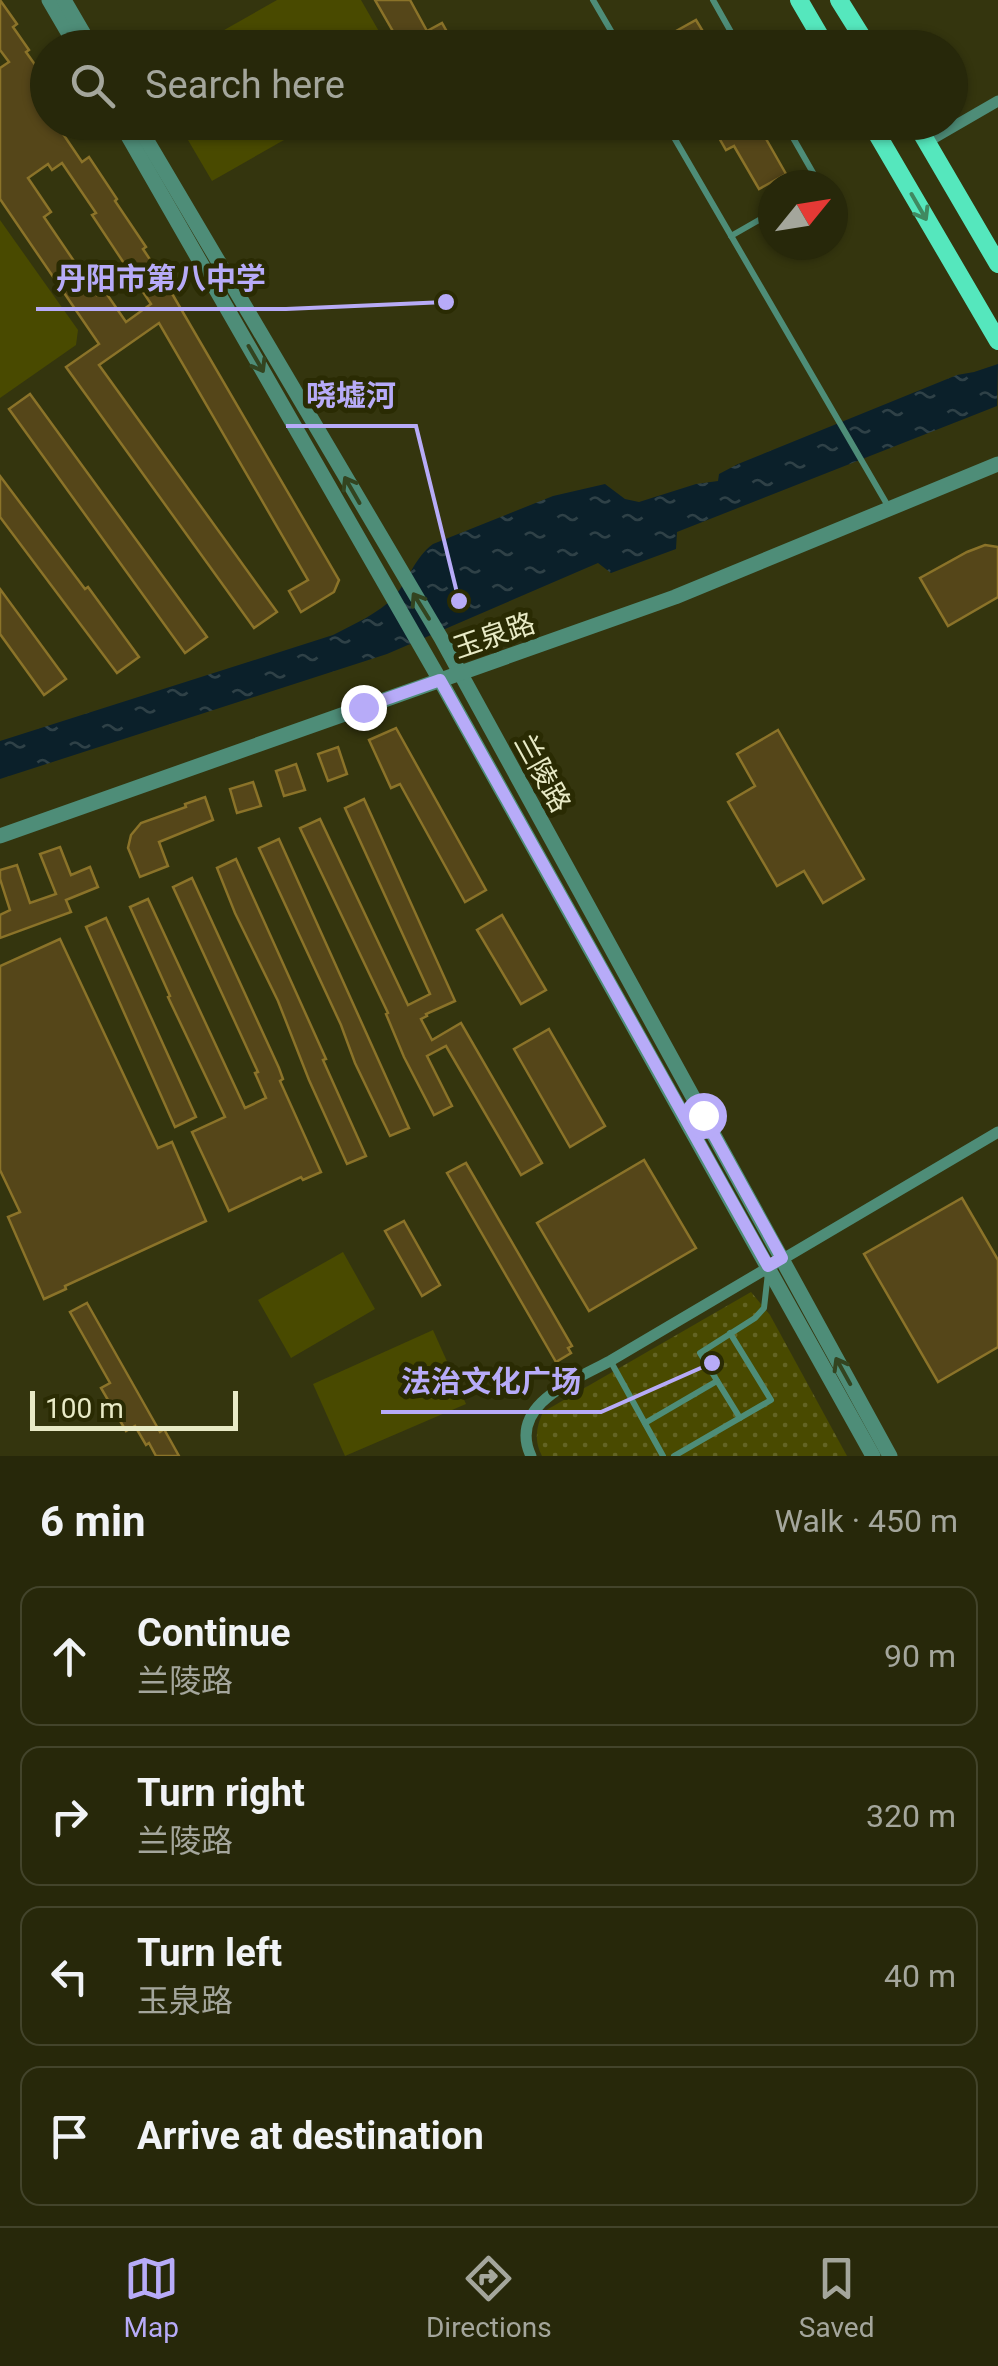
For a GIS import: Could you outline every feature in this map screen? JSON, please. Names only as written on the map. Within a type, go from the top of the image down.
[{"type":"main road","points":[[800,0],[817,30]]},
{"type":"main road","points":[[839,0],[858,30]]},
{"type":"main road","points":[[881,140],[998,341]]},
{"type":"main road","points":[[928,142],[998,264]]},
{"type":"street","points":[[50,0],[67,30]]},
{"type":"street","points":[[64,0],[82,30]]},
{"type":"street","points":[[968,119],[998,101]]},
{"type":"street","name":"兰陵路","points":[[130,140],[890,1456]]},
{"type":"street","name":"兰陵路","points":[[147,140],[441,638],[775,1262],[873,1456]]},
{"type":"street","name":"玉泉路","points":[[0,836],[676,597],[998,464]]},
{"type":"street","points":[[531,1456],[525,1436],[528,1420],[556,1390],[998,1132]]},
{"type":"lane","points":[[594,0],[611,30]]},
{"type":"lane","points":[[713,0],[730,30]]},
{"type":"lane","points":[[675,140],[889,508]]},
{"type":"lane","points":[[794,140],[811,170]]},
{"type":"lane","points":[[731,236],[758,221]]},
{"type":"lane","points":[[740,1418],[700,1353],[764,1308],[775,1262]]},
{"type":"lane","points":[[674,1456],[771,1400],[730,1333]]},
{"type":"lane","points":[[610,1361],[663,1456]]},
{"type":"lane","points":[[645,1423],[718,1381]]},
{"type":"shaded area","points":[[277,0],[361,0],[378,30],[224,30]]},
{"type":"shaded area","points":[[188,140],[284,140],[212,181]]},
{"type":"shaded area","points":[[0,220],[78,330],[76,345],[0,398]]},
{"type":"shaded area","points":[[343,1252],[375,1309],[291,1358],[258,1300]]},
{"type":"shaded area","points":[[751,1292],[770,1315],[847,1456],[542,1456],[537,1434],[543,1412]]},
{"type":"shaded area","points":[[433,1330],[466,1404],[345,1456],[313,1384]]},
{"type":"water","points":[[998,364],[997,406],[677,532],[676,549],[611,573],[598,563],[387,654],[0,779],[0,741],[333,635],[388,602],[433,544],[553,496],[605,484],[625,499],[639,502],[718,481],[719,474],[738,464],[957,375]]},
{"type":"building","points":[[0,0],[29,50],[26,52],[30,58],[30,140],[67,140],[82,162],[89,157],[146,247],[143,249],[339,580],[334,592],[301,612],[289,591],[308,580],[159,323],[99,365],[277,612],[254,628],[66,367],[99,344],[0,199],[0,68],[9,62],[0,50]],"holes":[[[62,163],[96,213],[92,215],[151,304],[126,322],[104,290],[97,295],[44,217],[51,212],[28,178],[48,164],[52,170]]]},
{"type":"building","points":[[375,0],[410,0],[426,30],[392,30]]},
{"type":"building","points":[[696,20],[702,30],[678,30]]},
{"type":"building","points":[[720,140],[767,140],[784,170],[758,170],[758,187],[734,146],[726,150]]},
{"type":"building","points":[[30,394],[207,637],[185,653],[9,409]]},
{"type":"building","points":[[0,476],[139,657],[117,673],[0,517]]},
{"type":"building","points":[[985,545],[998,547],[998,597],[948,626],[920,578]]},
{"type":"building","points":[[0,589],[66,679],[44,695],[0,634]]},
{"type":"building","points":[[396,728],[486,890],[465,902],[400,784],[391,788],[369,740]]},
{"type":"building","points":[[778,730],[864,879],[823,903],[804,871],[777,886],[728,802],[755,786],[737,754]]},
{"type":"building","points":[[338,747],[347,774],[328,781],[318,754]]},
{"type":"building","points":[[296,764],[305,790],[284,796],[276,771]]},
{"type":"building","points":[[253,782],[261,806],[237,813],[230,789]]},
{"type":"building","points":[[205,797],[213,820],[159,842],[168,866],[140,877],[128,848],[131,835],[141,823]]},
{"type":"building","points":[[364,799],[455,1001],[421,1019],[432,1040],[461,1023],[542,1163],[521,1175],[446,1046],[427,1056],[452,1106],[434,1115],[300,828],[320,819],[408,1005],[430,994],[345,808]]},
{"type":"building","points":[[279,839],[409,1128],[390,1136],[259,848]]},
{"type":"building","points":[[60,847],[71,875],[90,867],[98,887],[66,900],[71,912],[0,938],[0,915],[10,910],[0,870],[17,865],[30,903],[56,894],[40,854]]},
{"type":"building","points":[[236,859],[366,1156],[347,1164],[217,868]]},
{"type":"building","points":[[192,878],[279,1068],[283,1079],[280,1081],[321,1172],[303,1180],[301,1177],[229,1211],[192,1132],[225,1117],[130,907],[148,899],[245,1108],[266,1098],[255,1073],[258,1072],[173,887]]},
{"type":"building","points":[[502,915],[546,990],[521,1004],[477,930]]},
{"type":"building","points":[[106,918],[196,1117],[175,1127],[86,927]]},
{"type":"building","points":[[60,939],[158,1148],[172,1142],[206,1221],[44,1299],[8,1217],[20,1212],[0,1170],[0,966]]},
{"type":"building","points":[[549,1029],[605,1126],[570,1147],[514,1049]]},
{"type":"building","points":[[644,1160],[696,1248],[589,1311],[537,1223]]},
{"type":"building","points":[[466,1163],[572,1346],[568,1348],[571,1353],[556,1362],[447,1173]]},
{"type":"building","points":[[962,1198],[998,1260],[998,1347],[938,1382],[864,1254]]},
{"type":"building","points":[[404,1221],[440,1285],[422,1296],[385,1231]]},
{"type":"building","points":[[87,1303],[160,1432],[164,1429],[179,1456],[156,1456],[135,1426],[126,1431],[101,1388],[110,1383],[70,1312]]},
{"type":"place","name":"丹阳市第八中学","points":[[446,302]]},
{"type":"place","name":"哓墟河","points":[[459,601]]},
{"type":"place","name":"法治文化广场","points":[[712,1363]]},
{"type":"route","points":[[363,707],[440,680],[768,1266],[782,1258],[703,1115]]}]
